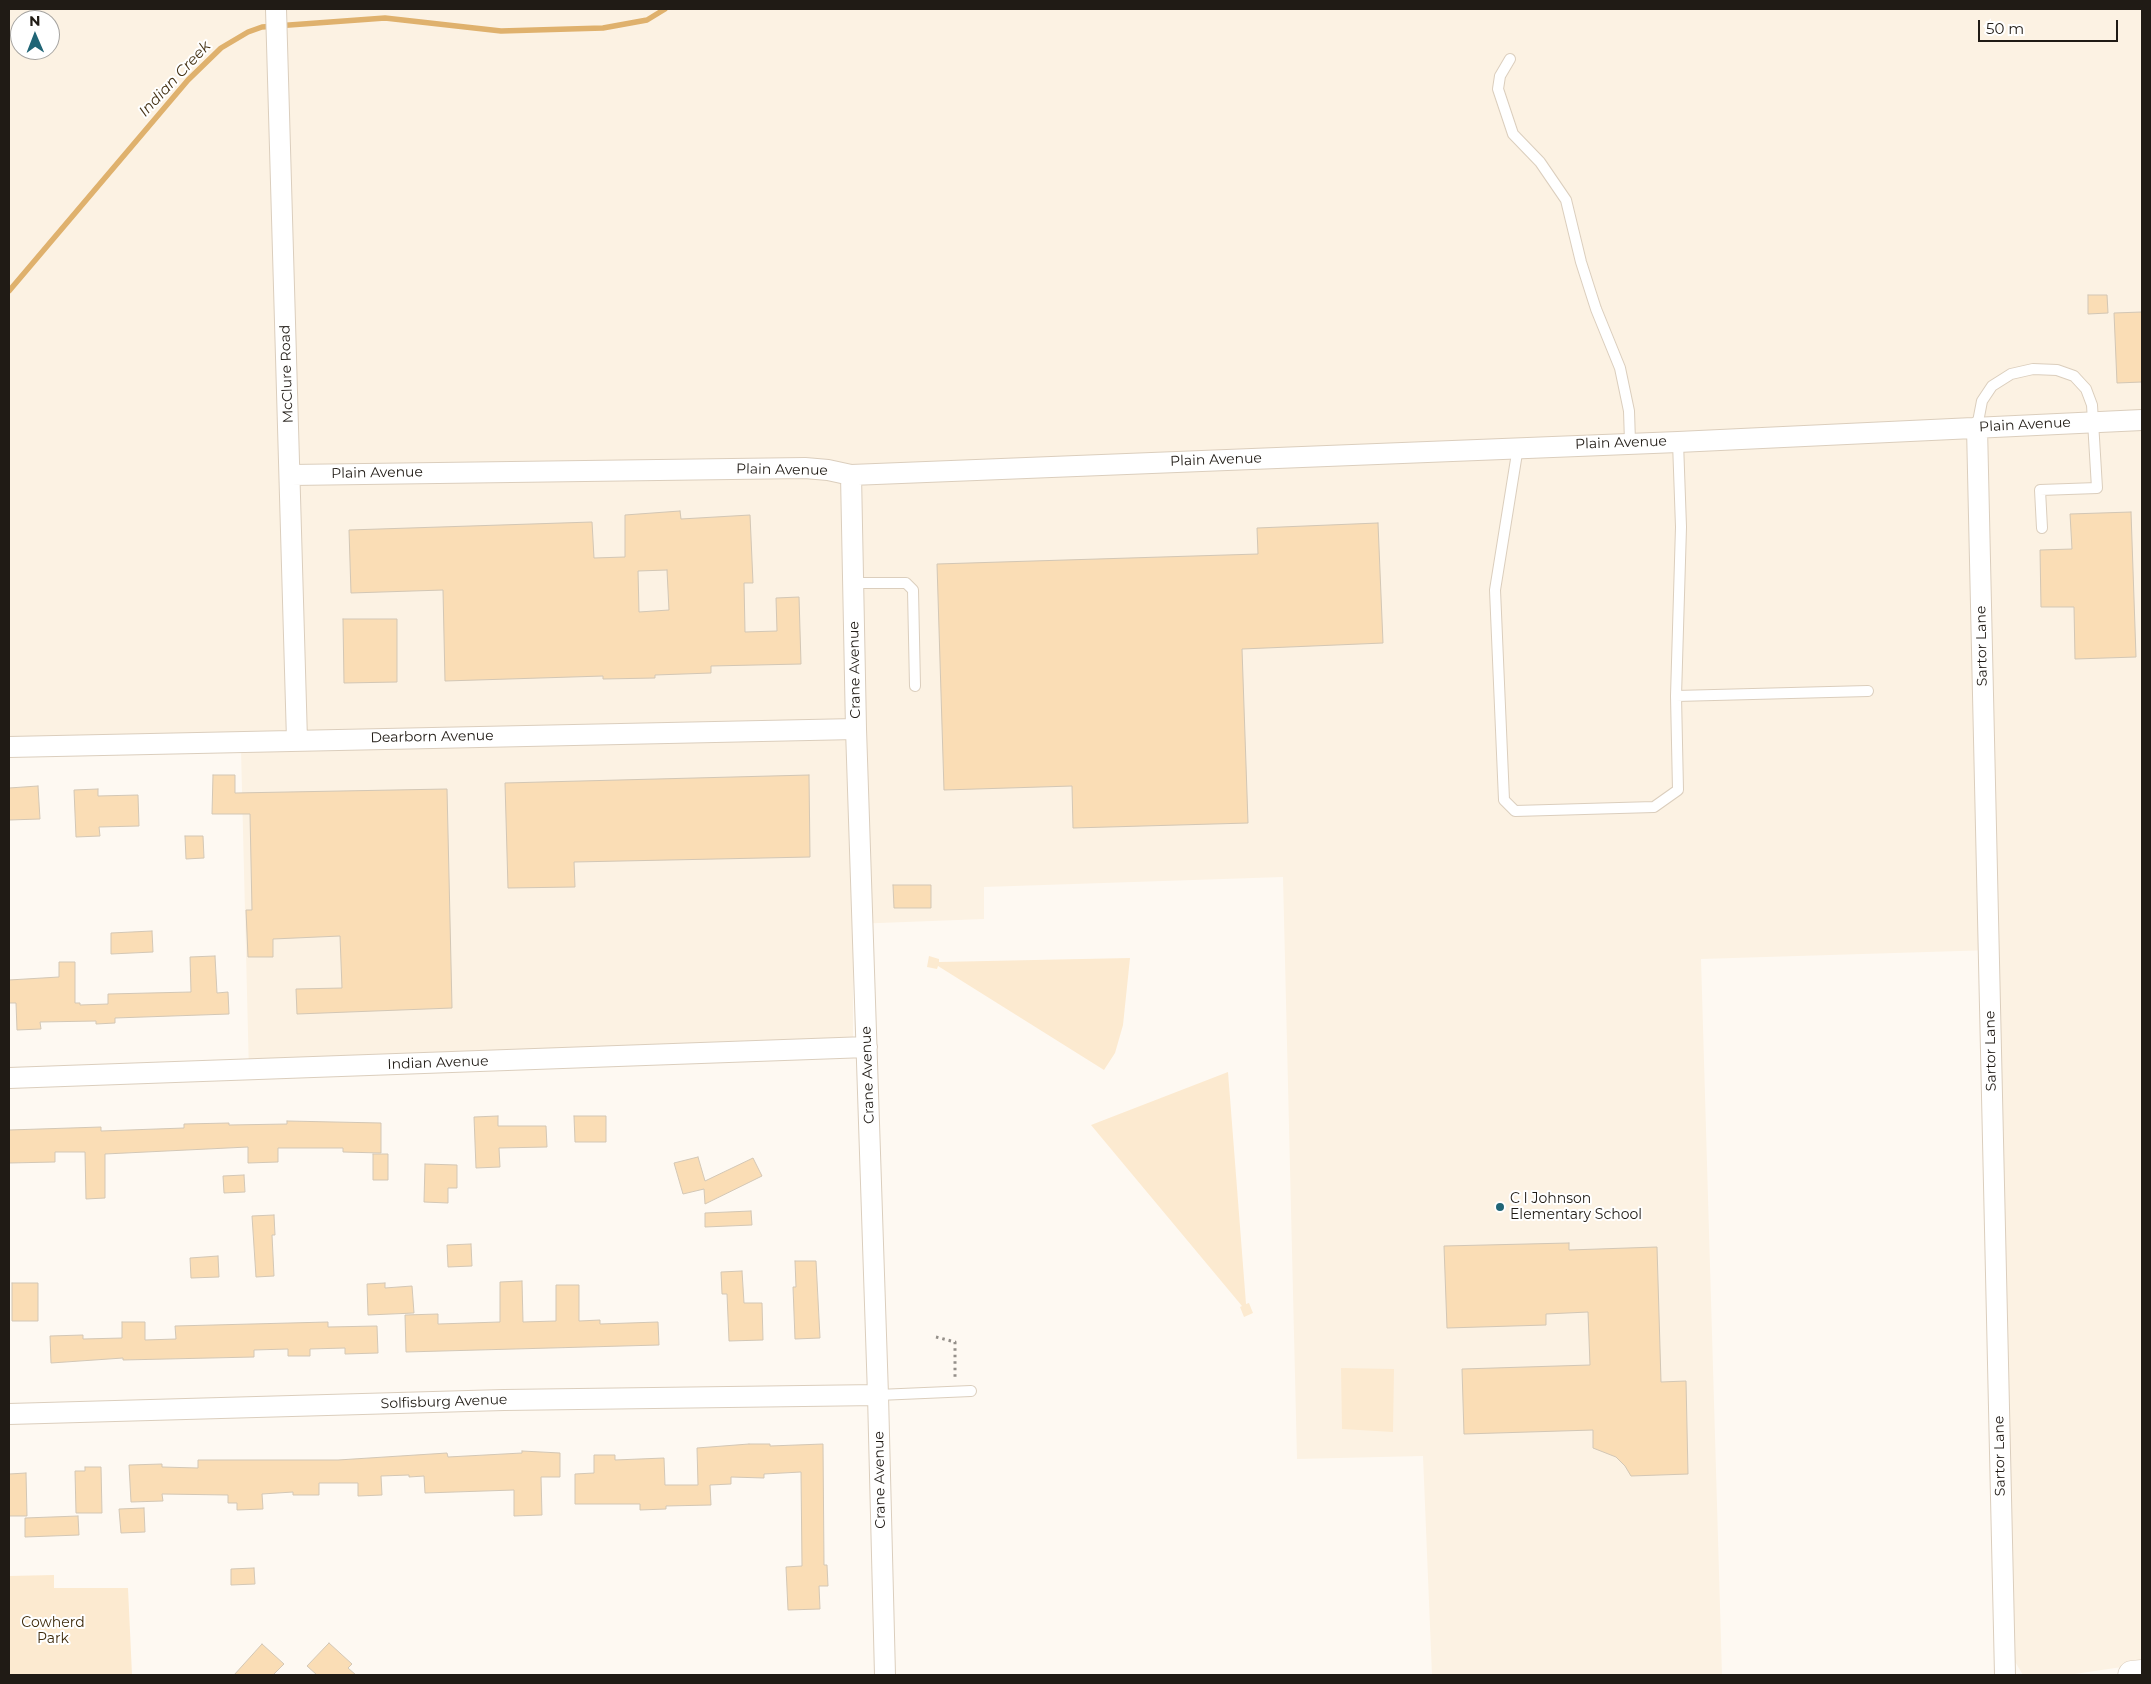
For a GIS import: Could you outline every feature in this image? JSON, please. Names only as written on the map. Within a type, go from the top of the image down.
[{"type":"street","name":"McClure Road","points":[[276,9],[298,740]]},
{"type":"street","name":"Plain Avenue","points":[[290,474],[805,468],[851,475],[1630,442],[1678,442],[2142,420]]},
{"type":"street","name":"Sartor Lane","points":[[1977,427],[2005,1675]]},
{"type":"street","name":"Crane Avenue","points":[[851,475],[856,729],[878,1395],[885,1675]]},
{"type":"street","name":"Dearborn Avenue","points":[[9,747],[856,729]]},
{"type":"street","name":"Indian Avenue","points":[[9,1078],[867,1047]]},
{"type":"street","name":"Solfisburg Avenue","points":[[9,1414],[504,1400],[878,1395]]},
{"type":"street","points":[[2132,1675],[2142,1674]]},
{"type":"lane","points":[[1510,59],[1500,76],[1498,89],[1513,134],[1540,162],[1566,200],[1581,262],[1596,309],[1620,368],[1629,411],[1630,442]]},
{"type":"lane","points":[[1977,427],[1982,401],[1992,386],[2010,374],[2033,369],[2057,370],[2074,376],[2086,389],[2092,405],[2097,488],[2040,490],[2042,528]]},
{"type":"lane","points":[[1518,447],[1495,590],[1504,800],[1515,811],[1654,806],[1664,802],[1678,790],[1676,696],[1681,527],[1678,442]]},
{"type":"lane","points":[[853,583],[906,583],[913,590],[915,686]]},
{"type":"lane","points":[[1676,696],[1868,691]]},
{"type":"lane","points":[[878,1395],[971,1391]]},
{"type":"path","points":[[936,1337],[955,1342],[956,1381]]},
{"type":"shaded area","points":[[9,9],[2142,9],[2142,1664],[2068,1675],[2023,1675],[2011,1655],[1992,950],[1701,959],[1722,1675],[1432,1675],[1423,1456],[1297,1459],[1283,877],[984,887],[984,919],[853,924],[853,1052],[249,1074],[241,750],[9,755]]},
{"type":"green space","points":[[929,956],[939,959],[939,962],[1130,958],[1123,1025],[1115,1053],[1104,1070],[938,966],[937,969],[927,967]]},
{"type":"green space","points":[[1228,1072],[1246,1304],[1249,1303],[1253,1313],[1244,1317],[1240,1307],[1242,1306],[1091,1125]]},
{"type":"green space","points":[[1341,1368],[1394,1369],[1393,1432],[1342,1429]]},
{"type":"green space","name":"Cowherd Park","points":[[54,1575],[54,1588],[128,1588],[132,1675],[9,1675],[9,1576]]},
{"type":"building","points":[[2088,295],[2107,295],[2108,313],[2088,314]]},
{"type":"building","points":[[2142,312],[2142,382],[2117,383],[2114,313]]},
{"type":"building","points":[[680,511],[681,519],[750,515],[753,583],[744,583],[745,632],[777,631],[776,598],[799,597],[801,664],[711,666],[711,673],[655,675],[655,678],[603,679],[603,676],[445,681],[443,590],[351,593],[349,530],[592,522],[594,558],[625,557],[625,515]],"holes":[[[667,570],[669,610],[639,612],[638,571]]]},
{"type":"building","points":[[2131,512],[2136,657],[2075,659],[2074,607],[2041,607],[2040,550],[2072,549],[2070,514]]},
{"type":"building","points":[[1378,523],[1383,643],[1242,649],[1248,823],[1073,828],[1072,786],[944,790],[937,564],[1258,554],[1257,528]]},
{"type":"building","points":[[343,619],[397,619],[397,682],[344,683]]},
{"type":"building","points":[[213,775],[235,775],[235,793],[447,789],[452,1008],[297,1014],[296,989],[342,988],[340,936],[273,939],[273,957],[248,957],[246,910],[252,910],[250,814],[212,814]]},
{"type":"building","points":[[809,775],[810,857],[574,862],[575,887],[508,888],[505,783]]},
{"type":"building","points":[[38,786],[40,819],[9,820],[9,788]]},
{"type":"building","points":[[98,789],[98,796],[138,795],[139,826],[99,827],[100,836],[76,837],[74,790]]},
{"type":"building","points":[[185,836],[203,836],[204,858],[186,859]]},
{"type":"building","points":[[893,885],[931,885],[931,908],[894,908]]},
{"type":"building","points":[[152,931],[153,952],[111,954],[111,933]]},
{"type":"building","points":[[215,956],[217,993],[228,992],[229,1014],[115,1018],[115,1023],[96,1024],[96,1021],[40,1022],[41,1029],[17,1030],[16,1003],[9,1003],[9,980],[59,977],[59,962],[75,962],[75,1003],[80,1003],[80,1005],[108,1004],[108,994],[191,992],[190,957]]},
{"type":"building","points":[[498,1116],[498,1126],[546,1126],[547,1147],[499,1148],[500,1167],[476,1168],[474,1117]]},
{"type":"building","points":[[574,1116],[606,1116],[606,1142],[575,1142]]},
{"type":"building","points":[[287,1121],[381,1123],[381,1153],[343,1152],[343,1148],[278,1148],[278,1162],[248,1163],[248,1147],[105,1154],[105,1198],[86,1199],[85,1152],[55,1152],[55,1162],[9,1163],[9,1130],[101,1127],[101,1131],[184,1128],[184,1124],[287,1124]]},
{"type":"building","points":[[373,1154],[388,1154],[388,1180],[373,1180]]},
{"type":"building","points":[[698,1157],[705,1181],[753,1158],[762,1176],[705,1204],[704,1189],[683,1194],[674,1163]]},
{"type":"building","points":[[425,1164],[457,1165],[457,1188],[448,1188],[448,1203],[424,1202]]},
{"type":"building","points":[[244,1175],[245,1192],[224,1193],[223,1176]]},
{"type":"building","points":[[751,1211],[752,1225],[705,1227],[705,1213]]},
{"type":"building","points":[[274,1215],[275,1235],[272,1235],[274,1276],[256,1277],[252,1216]]},
{"type":"building","points":[[1569,1243],[1569,1250],[1657,1247],[1661,1382],[1686,1381],[1688,1474],[1631,1476],[1616,1457],[1593,1448],[1593,1430],[1464,1434],[1462,1369],[1590,1365],[1588,1312],[1546,1314],[1546,1325],[1447,1328],[1444,1246]]},
{"type":"building","points":[[471,1244],[472,1266],[448,1267],[447,1245]]},
{"type":"building","points":[[218,1256],[219,1277],[191,1278],[190,1258]]},
{"type":"building","points":[[795,1261],[816,1261],[820,1338],[795,1339],[793,1287],[796,1287]]},
{"type":"building","points":[[742,1271],[744,1303],[762,1303],[763,1340],[729,1341],[727,1294],[722,1294],[721,1272]]},
{"type":"building","points":[[522,1281],[523,1322],[556,1321],[556,1285],[579,1285],[579,1321],[600,1320],[600,1324],[658,1322],[659,1345],[406,1352],[405,1315],[438,1314],[438,1324],[500,1322],[500,1282]]},
{"type":"building","points":[[12,1283],[38,1283],[38,1321],[12,1321]]},
{"type":"building","points":[[385,1283],[385,1288],[412,1286],[414,1313],[368,1315],[367,1284]]},
{"type":"building","points":[[122,1322],[145,1322],[145,1340],[176,1339],[175,1326],[328,1322],[328,1327],[377,1326],[378,1353],[345,1354],[345,1348],[310,1349],[310,1356],[288,1356],[288,1349],[254,1350],[254,1357],[123,1360],[123,1358],[51,1363],[50,1336],[83,1335],[83,1339],[122,1338]]},
{"type":"building","points":[[770,1444],[770,1446],[823,1444],[824,1565],[827,1565],[828,1586],[819,1586],[820,1609],[788,1610],[786,1567],[802,1566],[801,1472],[764,1474],[764,1478],[731,1477],[731,1484],[710,1485],[711,1505],[666,1506],[666,1509],[640,1510],[640,1504],[575,1504],[575,1474],[594,1473],[594,1455],[615,1455],[615,1460],[664,1458],[665,1485],[698,1485],[697,1448]]},
{"type":"building","points":[[522,1451],[560,1453],[560,1477],[541,1477],[542,1515],[514,1516],[514,1490],[425,1493],[424,1476],[409,1477],[409,1475],[381,1476],[382,1495],[358,1496],[358,1483],[319,1483],[319,1495],[293,1495],[293,1492],[262,1494],[263,1509],[237,1510],[237,1503],[228,1503],[228,1495],[162,1494],[163,1501],[131,1502],[129,1465],[162,1464],[162,1467],[198,1468],[198,1460],[338,1460],[447,1453],[448,1457],[522,1453]]},
{"type":"building","points":[[85,1467],[101,1467],[102,1513],[76,1513],[75,1471],[85,1471]]},
{"type":"building","points":[[26,1473],[27,1516],[9,1516],[9,1474]]},
{"type":"building","points":[[144,1508],[145,1532],[121,1533],[119,1509]]},
{"type":"building","points":[[78,1516],[79,1535],[25,1537],[25,1518]]},
{"type":"building","points":[[254,1568],[255,1584],[231,1585],[231,1569]]},
{"type":"building","points":[[329,1643],[352,1664],[348,1668],[356,1675],[317,1675],[307,1666]]},
{"type":"building","points":[[262,1644],[284,1664],[273,1675],[234,1675]]},
{"type":"waterway","name":"Indian Creek","points":[[9,291],[188,80],[221,48],[248,32],[262,27],[385,18],[501,31],[603,28],[647,20],[665,9]]},
{"type":"place","name":"C I Johnson Elementary School","points":[[1500,1207]]}]
